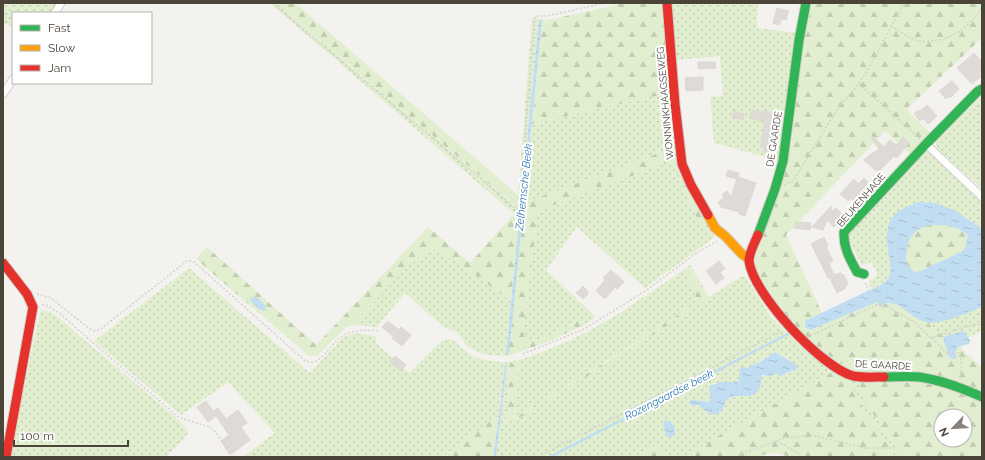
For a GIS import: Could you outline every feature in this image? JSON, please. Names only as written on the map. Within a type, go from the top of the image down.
[{"type":"street","points":[[56,12],[61,3]]},
{"type":"street","name":"WONNINKHAAGSEWEG","points":[[667,3],[675,104],[682,164],[691,185],[715,228],[725,236],[738,251],[749,259]]},
{"type":"street","name":"DE GAARDE","points":[[806,3],[799,40],[783,161],[775,189],[749,259],[754,274],[773,306],[801,339],[828,361],[854,376],[918,377],[940,380],[961,386],[982,397]]},
{"type":"street","points":[[3,94],[12,80]]},
{"type":"street","name":"BEUKENHAGE","points":[[864,274],[857,272],[846,252],[843,241],[844,232],[926,144],[978,91],[982,89]]},
{"type":"street","points":[[926,144],[982,197]]},
{"type":"street","points":[[3,263],[27,294],[32,307],[32,318],[6,457]]},
{"type":"path","points":[[272,3],[518,211],[535,16],[547,16],[604,3]]},
{"type":"path","points":[[775,189],[793,181],[840,105],[859,84],[867,72],[904,3]]},
{"type":"path","points":[[891,26],[914,39],[923,42],[945,39],[961,31],[972,21],[982,8]]},
{"type":"path","points":[[859,84],[926,144]]},
{"type":"path","points":[[523,354],[584,329],[647,290],[694,254],[725,236]]},
{"type":"path","points":[[27,294],[44,295],[51,298],[94,331],[102,328],[187,261],[193,261],[304,360],[315,362],[345,334],[357,330],[380,331]]},
{"type":"path","points":[[867,287],[875,305]]},
{"type":"path","points":[[32,307],[46,305],[58,312],[178,417],[210,427],[228,448]]},
{"type":"path","points":[[801,339],[875,305],[888,307],[914,322],[946,353],[960,354],[961,386]]},
{"type":"path","points":[[931,338],[975,324],[982,325]]},
{"type":"path","points":[[538,457],[778,332],[791,328]]},
{"type":"path","points":[[734,457],[784,438],[812,435],[865,448],[894,448]]},
{"type":"path","points":[[777,441],[798,453],[800,457]]},
{"type":"green space","points":[[3,3],[58,3],[53,12],[12,12],[12,27],[3,23]]},
{"type":"green space","points":[[270,3],[276,3],[515,206],[518,195],[532,18],[541,19],[539,20],[520,215],[514,214]]},
{"type":"green space","points":[[276,3],[295,3],[518,195],[516,206]]},
{"type":"green space","points":[[625,3],[663,3],[673,92],[532,124],[541,19],[548,20]]},
{"type":"green space","points":[[670,3],[758,3],[757,28],[799,33],[781,161],[714,143],[710,97],[723,96],[720,56],[676,60]]},
{"type":"green space","points":[[812,3],[982,3],[982,38],[908,108],[908,111],[931,134],[911,155],[885,131],[786,235],[822,313],[805,321],[804,324],[807,329],[810,330],[877,302],[880,306],[888,303],[894,304],[918,319],[928,322],[935,333],[948,335],[957,340],[964,352],[982,367],[982,395],[977,391],[853,371],[832,358],[798,331],[781,312],[755,268],[756,252],[785,170],[791,148],[802,50]]},
{"type":"green space","points":[[673,92],[678,146],[524,203],[532,124]]},
{"type":"green space","points":[[982,96],[982,189],[939,150],[936,141],[938,137]]},
{"type":"green space","points":[[678,146],[716,234],[712,239],[689,204],[672,161],[538,211],[524,325],[524,336],[537,340],[551,336],[578,320],[580,327],[553,340],[508,356],[524,203]]},
{"type":"green space","points":[[926,152],[931,154],[982,201],[982,229],[967,218],[904,208],[892,217],[888,231],[887,245],[890,275],[872,290],[868,281],[874,278],[877,273],[871,262],[863,265],[861,264],[848,234],[923,153]]},
{"type":"green space","points":[[672,160],[689,204],[712,239],[645,288],[577,227],[546,270],[596,317],[580,327],[578,320],[551,336],[537,340],[524,336],[524,325],[538,211]]},
{"type":"green space","points":[[514,214],[520,215],[511,301],[443,253],[434,250],[428,251],[407,267],[351,326],[346,327],[317,356],[309,356],[196,259],[207,247],[316,345],[428,227],[470,263]]},
{"type":"green space","points":[[932,225],[952,226],[964,232],[968,236],[965,248],[961,252],[916,273],[906,263],[908,243],[914,233],[919,229]]},
{"type":"green space","points":[[434,250],[443,253],[511,301],[506,353],[509,354],[508,356],[484,354],[474,351],[457,333],[450,329],[446,329],[405,293],[377,327],[351,326],[407,267],[428,251]]},
{"type":"green space","points":[[690,265],[709,297],[744,275],[771,317],[788,334],[834,371],[709,441],[688,457],[667,457],[660,448],[654,446],[638,457],[496,457],[507,365],[505,364],[499,415],[442,457],[243,457],[275,433],[228,382],[181,415],[94,341],[189,268],[310,373],[342,338],[354,333],[376,336],[376,343],[409,373],[442,340],[451,339],[465,351],[478,358],[508,362],[536,355],[588,331],[640,300]],"holes":[[[690,268],[708,299],[506,426],[510,363],[519,361],[515,418],[638,341],[649,331],[652,332],[697,302],[686,270]],[[775,352],[790,360],[795,369],[793,372],[785,373],[781,377],[775,373],[762,376],[760,385],[754,394],[733,397],[726,400],[720,413],[705,411],[694,400],[708,402],[711,399],[709,388],[714,383],[739,382],[740,369],[748,369],[752,365],[755,365]]]},
{"type":"green space","points":[[689,267],[708,299],[639,344],[506,426],[510,363],[519,361],[515,418],[638,342],[638,339],[649,331],[652,332],[697,302],[685,270]]},
{"type":"green space","points":[[982,307],[982,331],[959,342],[948,335],[935,333],[928,322],[933,322]]},
{"type":"green space","points":[[41,309],[54,314],[176,418],[189,432],[167,456],[168,457],[11,457]]},
{"type":"green space","points":[[834,371],[849,380],[861,406],[894,453],[892,457],[790,457],[766,454],[757,457],[688,457],[709,441]]},
{"type":"green space","points":[[849,380],[857,382],[869,408],[903,457],[892,457],[894,453],[861,406]]},
{"type":"green space","points":[[858,380],[932,381],[982,400],[982,457],[903,457],[869,408],[857,382]]},
{"type":"green space","points":[[499,415],[493,457],[442,457]]},
{"type":"green space","points":[[654,446],[660,448],[667,457],[638,457]]},
{"type":"water","name":"Zelhemsche Beek","points":[[539,20],[542,20],[509,353],[506,354]]},
{"type":"water","points":[[918,202],[935,203],[956,211],[982,229],[982,307],[939,322],[925,322],[894,304],[888,303],[880,306],[877,302],[810,330],[805,327],[805,321],[875,288],[888,278],[890,275],[890,268],[887,237],[888,227],[894,215],[904,208]],"holes":[[[932,225],[952,226],[964,232],[968,236],[965,248],[961,252],[916,273],[906,263],[908,243],[914,233],[919,229]]]},
{"type":"water","points":[[252,297],[258,298],[265,305],[266,311],[259,309],[255,305],[250,299]]},
{"type":"water","points":[[964,331],[970,340],[969,344],[957,347],[955,352],[957,358],[953,359],[949,357],[943,337]]},
{"type":"water","points":[[775,352],[797,365],[797,369],[781,377],[775,373],[770,376],[762,375],[760,387],[755,394],[750,396],[733,396],[726,400],[722,411],[714,415],[705,411],[697,404],[693,406],[690,404],[690,400],[708,402],[711,399],[709,388],[711,385],[722,382],[739,382],[740,369],[742,367],[748,368],[755,365]]},
{"type":"water","points":[[505,364],[507,364],[496,457],[493,457],[500,409]]},
{"type":"water","points":[[666,420],[674,426],[675,430],[675,434],[670,438],[667,437],[663,425],[664,421]]},
{"type":"building","points":[[777,8],[789,11],[786,20],[782,19],[779,25],[773,23]]},
{"type":"building","points":[[974,53],[982,62],[982,71],[979,74],[981,76],[972,84],[957,68]]},
{"type":"building","points":[[698,62],[715,62],[716,68],[698,69]]},
{"type":"building","points":[[703,77],[703,90],[686,91],[685,78]]},
{"type":"building","points":[[952,81],[959,89],[950,98],[949,96],[946,99],[939,91]]},
{"type":"building","points":[[927,105],[937,116],[928,124],[923,118],[920,121],[914,114]]},
{"type":"building","points":[[752,110],[779,115],[776,125],[772,124],[769,137],[776,139],[772,154],[763,152],[764,148],[760,147],[765,122],[750,118]]},
{"type":"building","points":[[734,111],[744,114],[743,120],[732,117]]},
{"type":"building","points":[[872,136],[884,147],[890,140],[896,145],[903,137],[909,143],[897,158],[894,156],[879,171],[876,171],[864,160],[879,149],[871,137]]},
{"type":"building","points":[[728,170],[739,173],[738,177],[756,183],[745,216],[739,214],[740,212],[721,207],[718,202],[724,198],[722,195],[727,191],[731,197],[737,179],[726,176]]},
{"type":"building","points":[[864,178],[868,182],[865,186],[869,189],[856,203],[850,198],[848,201],[840,194],[854,179],[858,184]]},
{"type":"building","points":[[831,206],[833,211],[836,208],[844,216],[834,227],[827,220],[823,230],[812,227]]},
{"type":"building","points":[[800,222],[811,223],[810,230],[794,228]]},
{"type":"building","points":[[824,237],[828,246],[826,247],[833,261],[829,263],[834,275],[841,273],[844,275],[848,284],[845,286],[846,288],[837,293],[811,244]]},
{"type":"building","points":[[719,261],[725,269],[720,272],[724,278],[716,284],[706,271]]},
{"type":"building","points":[[611,270],[624,282],[617,289],[615,287],[605,299],[596,291],[605,280],[603,278]]},
{"type":"building","points":[[583,286],[589,293],[583,299],[576,293]]},
{"type":"building","points":[[388,321],[399,330],[401,327],[411,335],[402,346],[382,327]]},
{"type":"building","points":[[395,356],[406,365],[401,371],[390,362]]},
{"type":"building","points":[[206,401],[213,411],[218,408],[226,419],[238,410],[247,423],[241,427],[250,440],[230,455],[221,441],[229,435],[216,416],[208,422],[197,407]]},
{"type":"waterway","name":"Rozengaardse beek","points":[[550,457],[788,334]]},
{"type":"traffic: fast","points":[[758,235],[775,189],[783,161],[799,40],[806,3]]},
{"type":"traffic: fast","points":[[864,274],[857,272],[850,258],[846,248],[844,232],[926,144],[978,91],[982,89]]},
{"type":"traffic: fast","points":[[884,377],[927,378],[967,390],[982,397]]},
{"type":"traffic: slow","points":[[708,215],[715,228],[749,259]]},
{"type":"traffic: jam","points":[[667,3],[675,104],[682,164],[691,185],[708,215]]},
{"type":"traffic: jam","points":[[758,235],[749,258],[753,275],[762,292],[790,328],[824,359],[840,370],[857,377],[884,377]]},
{"type":"traffic: jam","points":[[3,263],[27,294],[33,307],[6,457]]}]
